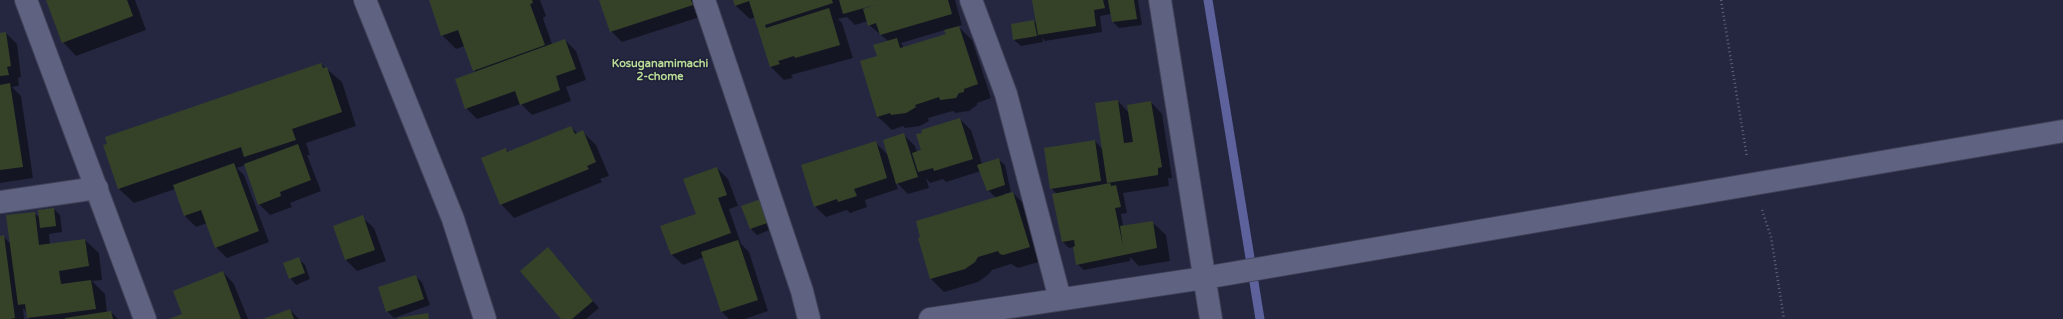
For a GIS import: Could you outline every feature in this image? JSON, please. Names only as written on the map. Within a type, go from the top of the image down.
[{"type":"street","points":[[26,0],[145,319]]},
{"type":"street","points":[[365,0],[452,219],[485,319]]},
{"type":"street","points":[[704,0],[802,291],[809,319]]},
{"type":"street","points":[[971,0],[1006,94],[1060,299]]},
{"type":"street","points":[[1160,0],[1211,319]]},
{"type":"street","points":[[930,319],[1204,278],[2063,131]]},
{"type":"street","points":[[0,202],[97,188]]},
{"type":"path","points":[[1721,0],[1741,128],[1753,184],[1771,237],[1784,319]]},
{"type":"building","points":[[46,0],[127,0],[133,16],[62,43]]},
{"type":"building","points":[[429,0],[532,0],[533,3],[530,4],[545,45],[473,71],[458,30],[441,36]]},
{"type":"building","points":[[599,0],[691,0],[693,5],[610,32]]},
{"type":"building","points":[[733,0],[832,0],[833,3],[765,25],[766,28],[829,8],[840,45],[795,58],[794,56],[778,61],[780,64],[770,67],[749,1],[735,6]]},
{"type":"building","points":[[839,0],[948,0],[952,14],[880,35],[876,23],[868,26],[863,9],[878,4],[843,14]]},
{"type":"building","points":[[1032,0],[1103,0],[1105,8],[1094,10],[1096,26],[1038,35]]},
{"type":"building","points":[[1108,0],[1134,0],[1137,19],[1112,22]]},
{"type":"building","points":[[1034,20],[1037,36],[1013,40],[1011,24]]},
{"type":"building","points":[[959,26],[978,84],[964,89],[964,92],[959,93],[956,98],[940,100],[939,97],[915,105],[916,107],[906,113],[891,115],[890,113],[877,117],[860,61],[877,56],[873,45],[897,38],[900,48],[946,34],[944,30]]},
{"type":"building","points":[[6,32],[11,66],[7,67],[9,75],[0,76],[0,33]]},
{"type":"building","points":[[565,39],[576,69],[556,76],[560,90],[520,105],[515,91],[465,109],[455,79]]},
{"type":"building","points":[[321,63],[323,68],[327,67],[342,112],[292,129],[296,140],[244,157],[241,147],[118,189],[103,145],[107,144],[105,137]]},
{"type":"building","points":[[10,83],[23,167],[0,170],[0,85]]},
{"type":"building","points":[[1118,100],[1124,143],[1133,142],[1127,105],[1151,101],[1162,167],[1158,168],[1158,175],[1107,183],[1095,103]]},
{"type":"building","points":[[960,118],[973,159],[934,171],[933,168],[918,172],[912,153],[921,150],[916,134],[922,133],[921,130]]},
{"type":"building","points":[[571,126],[575,134],[583,130],[596,162],[587,166],[589,169],[500,205],[481,158],[506,148],[507,152]]},
{"type":"building","points":[[904,133],[918,177],[896,184],[883,140]]},
{"type":"building","points":[[1095,140],[1101,181],[1050,189],[1044,148]]},
{"type":"building","points":[[876,141],[887,178],[854,189],[857,196],[838,202],[837,199],[814,207],[801,165]]},
{"type":"building","points":[[298,144],[311,180],[280,192],[281,196],[258,205],[244,164]]},
{"type":"building","points":[[999,158],[1005,185],[987,191],[977,165]]},
{"type":"building","points":[[234,163],[259,231],[215,248],[201,210],[184,216],[173,185]]},
{"type":"building","points":[[717,167],[727,195],[718,198],[731,233],[671,255],[660,226],[696,214],[683,179]]},
{"type":"building","points":[[1110,183],[1111,186],[1116,185],[1121,207],[1115,208],[1123,246],[1120,226],[1153,221],[1157,248],[1076,265],[1073,247],[1075,246],[1074,240],[1062,242],[1052,194]]},
{"type":"building","points":[[1013,192],[1030,247],[1003,255],[998,251],[978,257],[975,262],[965,269],[930,279],[918,238],[920,237],[916,221]]},
{"type":"building","points":[[761,199],[770,222],[750,229],[741,206]]},
{"type":"building","points":[[54,208],[56,226],[40,228],[38,210]]},
{"type":"building","points":[[35,212],[39,245],[85,239],[89,266],[59,271],[61,284],[91,280],[96,309],[27,318],[25,304],[18,305],[6,215]]},
{"type":"building","points":[[363,215],[375,250],[345,260],[333,226]]},
{"type":"building","points":[[4,235],[15,318],[10,319],[0,319],[0,236]]},
{"type":"building","points":[[738,240],[758,300],[721,312],[701,252]]},
{"type":"building","points":[[548,247],[593,301],[572,319],[561,319],[520,271]]},
{"type":"building","points":[[299,257],[305,273],[289,279],[283,263]]},
{"type":"building","points":[[223,271],[241,319],[169,319],[182,314],[173,291]]},
{"type":"building","points":[[416,275],[424,299],[386,312],[378,287]]},
{"type":"building","points":[[290,309],[294,319],[263,319]]},
{"type":"building","points":[[111,311],[113,319],[65,319],[65,318]]},
{"type":"building","points":[[428,313],[429,319],[398,319],[398,318]]},
{"type":"waterway","points":[[1208,0],[1260,319]]},
{"type":"district","name":"Kosuganamimachi 2-chome","points":[[660,70]]}]
